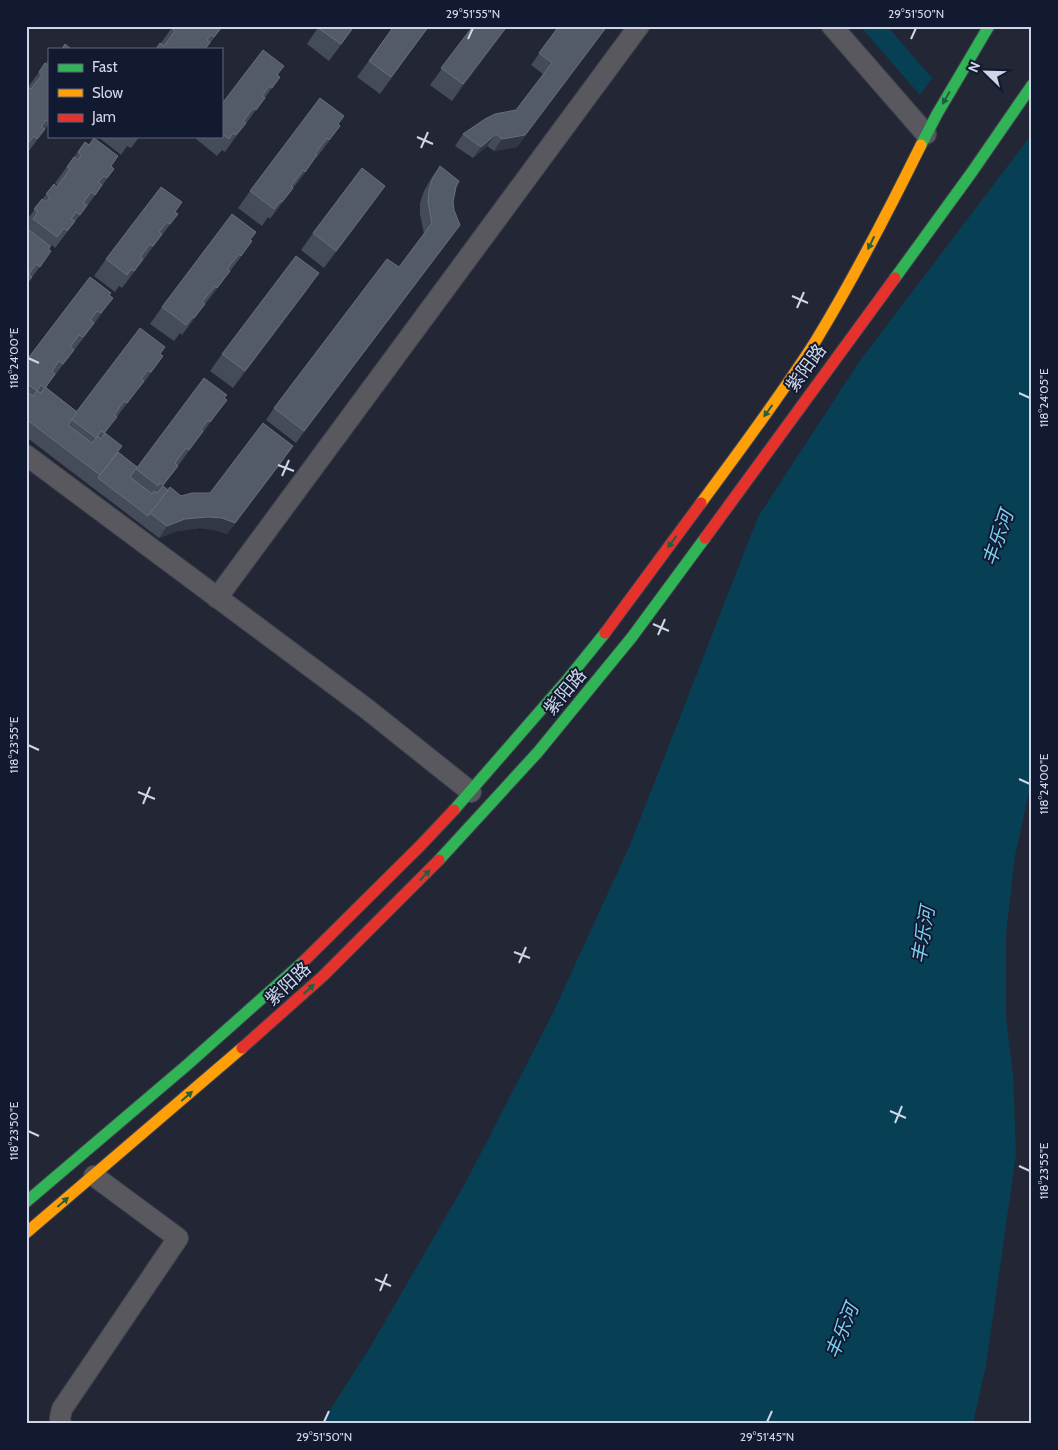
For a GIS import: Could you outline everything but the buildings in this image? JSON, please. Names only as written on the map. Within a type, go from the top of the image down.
[{"type":"main road","name":"紫阳路","points":[[26,1202],[187,1065],[307,958],[413,853],[471,792],[568,680],[614,622],[786,386],[819,336],[859,268],[926,134],[989,26]]},
{"type":"main road","name":"紫阳路","points":[[26,1233],[263,1030],[329,970],[437,862],[538,752],[632,637],[966,180],[1032,85]]},
{"type":"street","points":[[217,598],[639,26]]},
{"type":"street","points":[[832,26],[926,134]]},
{"type":"street","points":[[26,455],[367,709],[471,792]]},
{"type":"street","points":[[62,1424],[60,1418],[62,1409],[178,1238],[94,1176]]},
{"type":"water","points":[[860,26],[887,26],[932,78],[920,95]]},
{"type":"water","name":"丰乐河","points":[[1032,134],[1032,778],[1015,856],[1006,934],[1006,1017],[1013,1074],[1016,1154],[986,1365],[973,1424],[321,1424],[369,1349],[466,1182],[552,1015],[630,845],[758,517],[859,362]]},
{"type":"traffic: fast","points":[[921,145],[989,26]]},
{"type":"traffic: fast","points":[[895,278],[1032,85]]},
{"type":"traffic: fast","points":[[439,860],[538,752],[632,637],[705,538]]},
{"type":"traffic: fast","points":[[454,810],[567,680],[605,633]]},
{"type":"traffic: fast","points":[[26,1202],[187,1065],[304,961]]},
{"type":"traffic: slow","points":[[701,503],[774,403],[815,342],[870,245],[921,145]]},
{"type":"traffic: slow","points":[[26,1233],[242,1048]]},
{"type":"traffic: jam","points":[[705,538],[895,278]]},
{"type":"traffic: jam","points":[[605,633],[701,503]]},
{"type":"traffic: jam","points":[[304,961],[454,810]]},
{"type":"traffic: jam","points":[[242,1048],[323,976],[439,860]]}]
